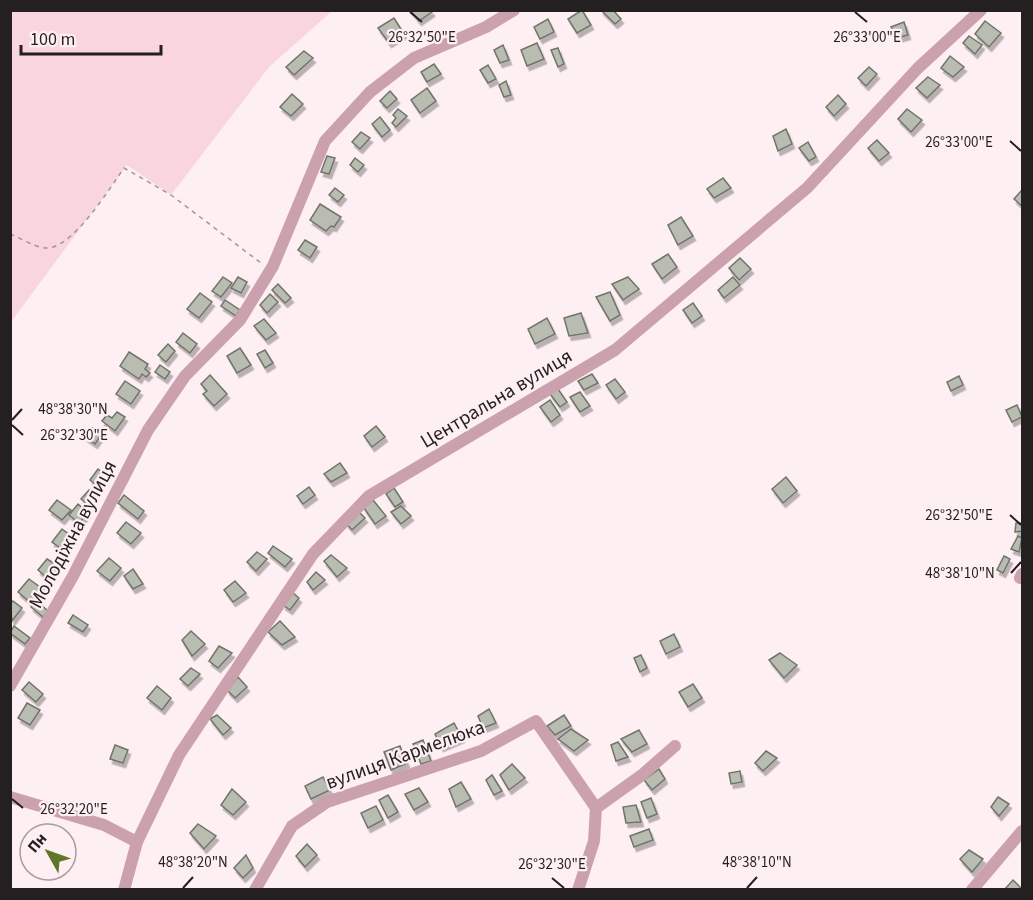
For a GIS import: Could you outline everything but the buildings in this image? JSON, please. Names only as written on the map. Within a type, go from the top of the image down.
[{"type":"street","name":"Молодіжна вулиця","points":[[10,686],[73,576],[148,430],[185,376],[240,320],[270,270],[325,141],[370,92],[414,58],[486,27],[514,10]]},
{"type":"street","name":"Центральна вулиця","points":[[124,890],[137,842],[179,755],[313,554],[369,496],[615,350],[807,188],[918,68],[981,10]]},
{"type":"street","name":"вулиця Кармелюка","points":[[255,890],[292,826],[327,802],[481,751],[536,721],[596,808]]},
{"type":"street","points":[[578,890],[594,841],[596,808],[642,775],[675,746]]},
{"type":"street","points":[[10,797],[104,825],[137,842]]},
{"type":"street","points":[[972,890],[1021,834]]},
{"type":"path","points":[[10,234],[46,249],[63,243],[89,216],[124,168],[171,195],[270,270]]},
{"type":"shaded area","points":[[11,10],[332,11],[269,67],[171,195],[127,165],[11,322]]}]
